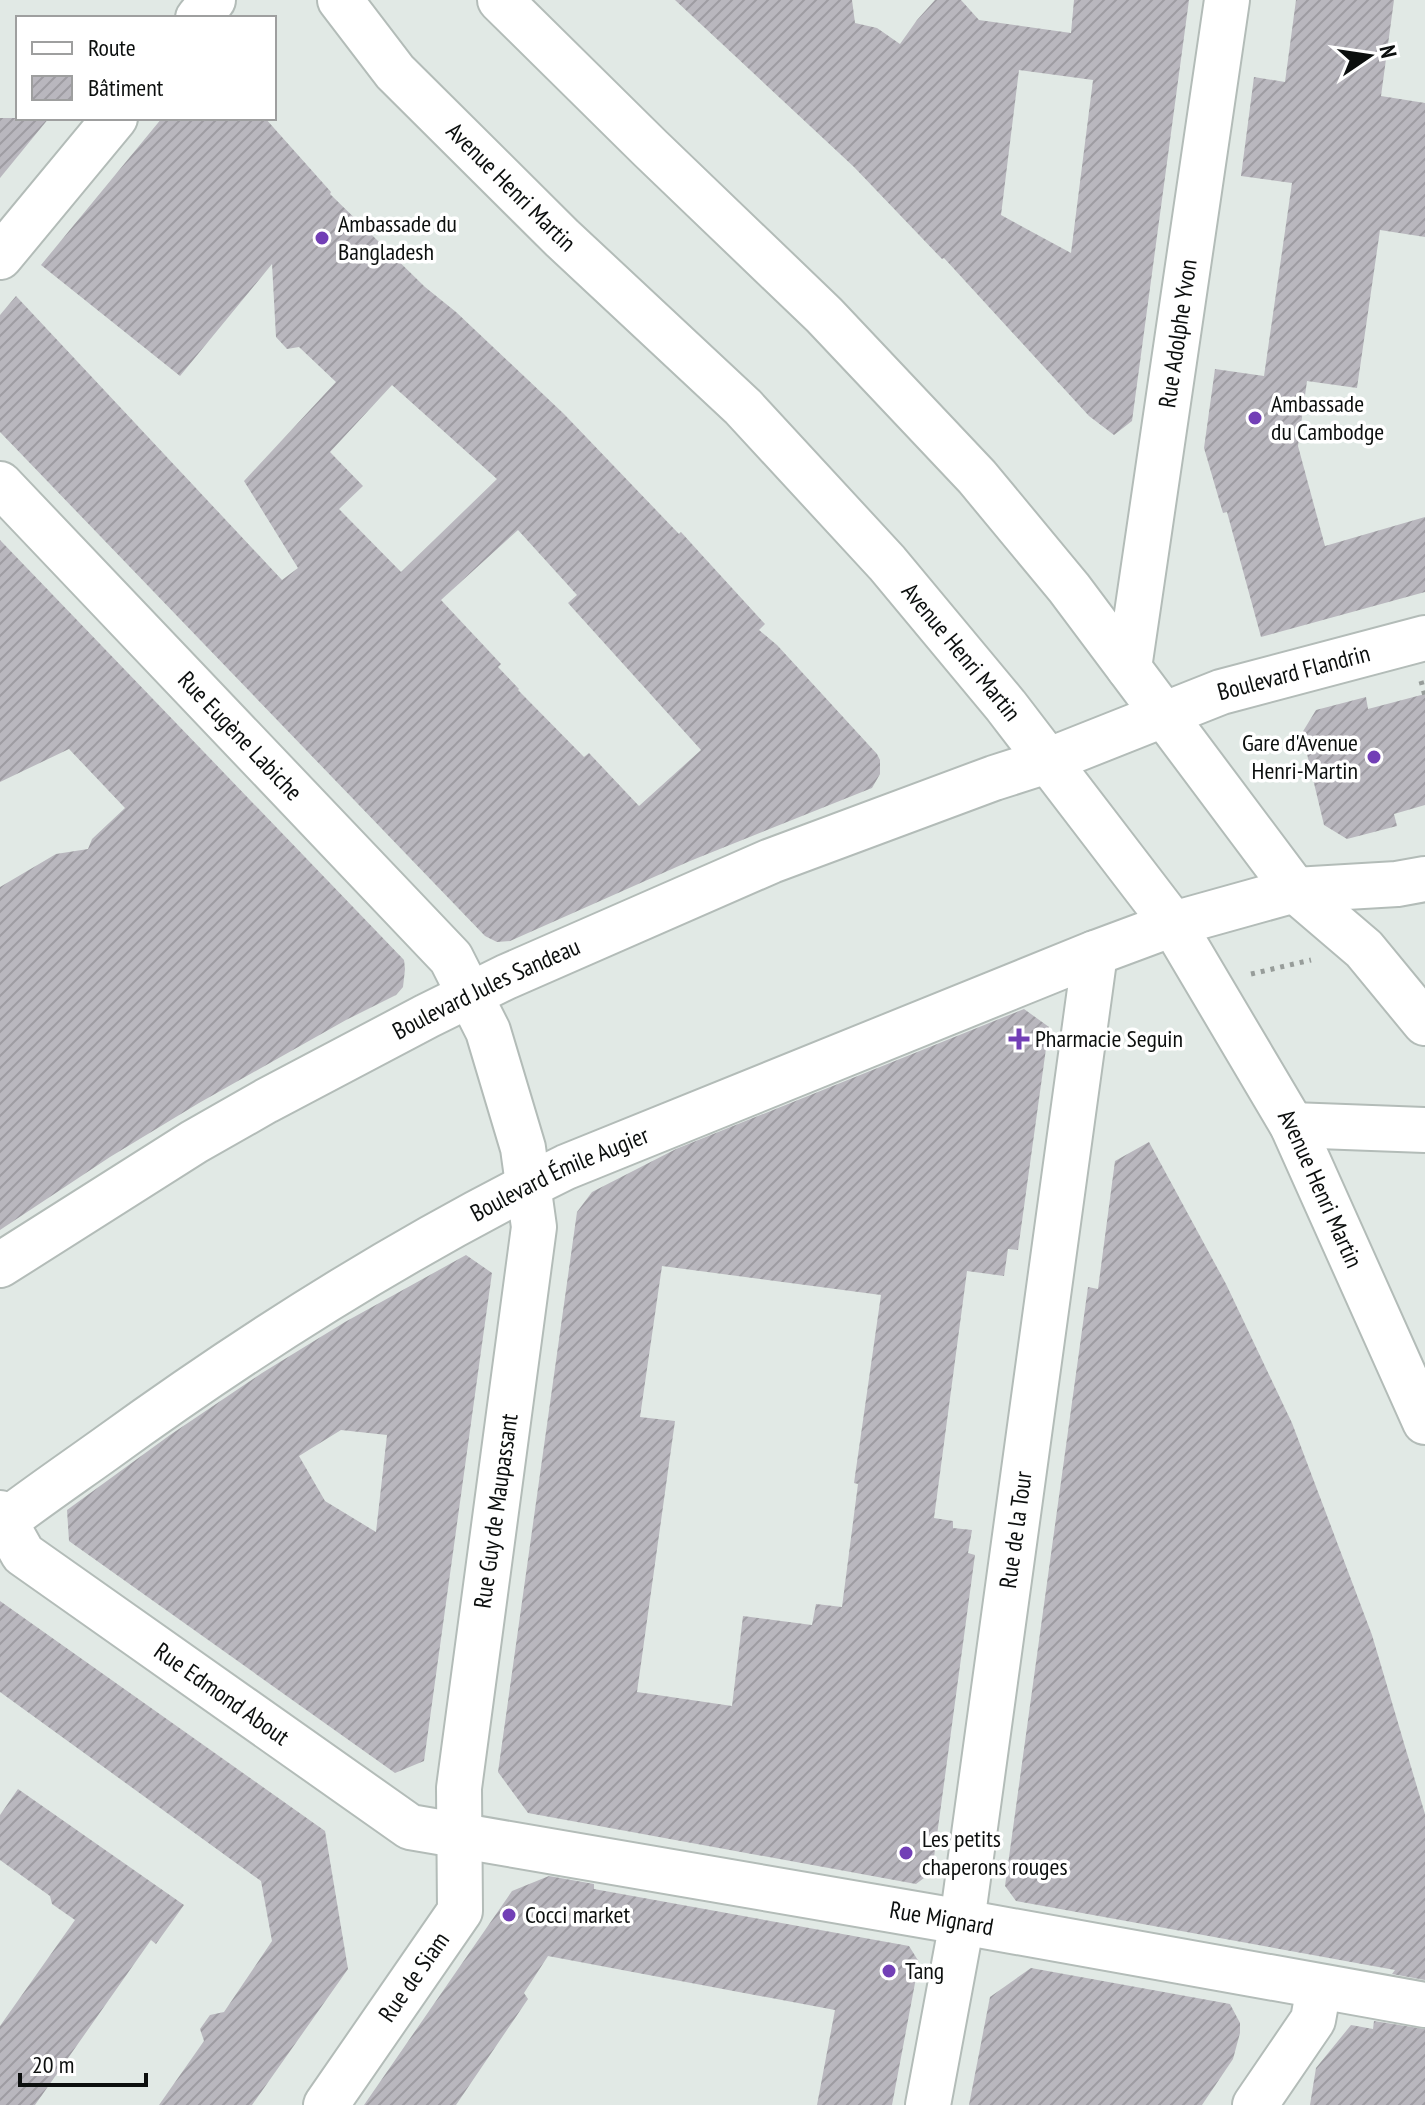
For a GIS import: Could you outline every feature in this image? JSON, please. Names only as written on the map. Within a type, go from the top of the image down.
[{"type":"street","points":[[200,16],[213,0]]},
{"type":"street","name":"Avenue Henri Martin","points":[[340,0],[395,72],[562,238],[743,407],[887,563],[1006,706],[1173,924],[1292,1125],[1425,1422]]},
{"type":"street","points":[[500,0],[824,315],[966,465],[1069,588],[1295,890],[1364,949],[1425,1023]]},
{"type":"street","name":"Rue Adolphe Yvon","points":[[1129,668],[1227,0]]},
{"type":"street","points":[[0,257],[113,120]]},
{"type":"street","name":"Rue Eugène Labiche","points":[[0,484],[451,958],[488,1031],[523,1148],[529,1185]]},
{"type":"street","name":"Boulevard Flandrin","points":[[1047,761],[1221,692],[1425,638]]},
{"type":"street","name":"Boulevard Jules Sandeau","points":[[0,1265],[194,1142],[470,995],[771,861],[1047,761]]},
{"type":"street","points":[[1295,890],[1397,884],[1425,879]]},
{"type":"street","name":"Boulevard Émile Augier","points":[[2,1520],[271,1335],[421,1244],[529,1185],[566,1167],[1095,953],[1173,924],[1295,890]]},
{"type":"street","name":"Rue de la Tour","points":[[928,2105],[962,1922],[1095,953]]},
{"type":"street","points":[[1292,1125],[1425,1130]]},
{"type":"street","name":"Rue Guy de Maupassant","points":[[459,1836],[459,1788],[534,1227],[529,1185]]},
{"type":"street","name":"Rue Edmond About","points":[[2,1520],[23,1554],[410,1827],[459,1836]]},
{"type":"street","name":"Rue Mignard","points":[[459,1836],[1425,2005]]},
{"type":"street","name":"Rue de Siam","points":[[326,2105],[460,1911],[459,1836]]},
{"type":"street","points":[[1255,2105],[1313,2020],[1319,1987]]},
{"type":"path","points":[[1422,687],[1425,696]]},
{"type":"path","points":[[1251,974],[1312,960]]},
{"type":"building","points":[[675,0],[852,0],[855,23],[877,28],[900,44],[935,0],[961,0],[979,20],[1071,33],[1074,0],[1189,0],[1132,421],[1114,435],[1089,416],[944,258],[854,167]],"holes":[[[1019,70],[1093,80],[1071,253],[1001,215]]]},
{"type":"building","points":[[1296,0],[1394,0],[1381,96],[1425,103],[1425,237],[1380,230],[1357,388],[1307,381],[1298,446],[1325,546],[1425,517],[1425,592],[1261,637],[1227,512],[1223,513],[1204,448],[1215,369],[1264,376],[1292,183],[1241,176],[1254,77],[1285,82]]},
{"type":"building","points":[[0,118],[47,120],[0,178]]},
{"type":"building","points":[[160,120],[267,120],[330,194],[425,287],[456,312],[564,414],[679,534],[681,532],[765,624],[759,630],[777,645],[877,754],[880,774],[872,788],[690,861],[510,941],[497,942],[485,936],[0,432],[0,315],[16,296],[282,580],[298,568],[244,481],[336,382],[299,347],[287,349],[276,337],[272,264],[180,376],[41,265]],"holes":[[[392,385],[497,479],[401,572],[339,509],[363,486],[330,452]],[[518,530],[577,595],[568,603],[701,750],[639,806],[589,753],[584,757],[518,690],[498,667],[501,664],[441,600]]]},
{"type":"building","points":[[0,540],[404,960],[405,969],[403,987],[396,995],[199,1103],[0,1230],[0,887],[56,854],[88,849],[92,839],[125,808],[69,749],[0,782]]},
{"type":"building","name":"Gare d'Avenue Henri-Martin","points":[[1425,694],[1425,805],[1394,814],[1397,826],[1347,839],[1324,825],[1302,733],[1316,710],[1366,697],[1368,709]]},
{"type":"building","points":[[1024,1009],[1049,1027],[1018,1250],[1008,1249],[1004,1276],[967,1271],[934,1518],[953,1521],[953,1528],[972,1530],[968,1553],[975,1555],[932,1872],[916,1884],[528,1813],[498,1772],[577,1212],[592,1192],[676,1149]],"holes":[[[662,1266],[881,1295],[854,1483],[858,1484],[842,1607],[816,1604],[812,1625],[743,1616],[732,1706],[637,1692],[675,1421],[640,1417]]]},
{"type":"building","points":[[1149,1142],[1226,1284],[1292,1423],[1372,1635],[1425,1814],[1425,1980],[1392,1974],[1395,1970],[1016,1901],[1005,1886],[1088,1287],[1098,1289],[1115,1161]]},
{"type":"building","points":[[466,1255],[492,1273],[424,1761],[395,1773],[69,1541],[67,1510],[170,1435],[345,1322]],"holes":[[[341,1430],[387,1435],[376,1532],[325,1501],[299,1456]]]},
{"type":"building","points":[[0,1601],[325,1831],[348,1969],[252,2105],[159,2105],[204,2041],[200,2029],[210,2015],[224,2012],[272,1941],[261,1881],[0,1692]]},
{"type":"building","points":[[18,1789],[184,1905],[156,1944],[151,1940],[35,2105],[0,2105],[0,2026],[75,1920],[52,1904],[50,1896],[0,1860],[0,1815]]},
{"type":"building","points":[[549,1876],[594,1884],[594,1889],[909,1946],[919,1962],[892,2105],[817,2105],[835,2010],[548,1956],[524,1993],[528,1999],[456,2105],[364,2105],[512,1891]]},
{"type":"building","points":[[1031,1968],[1230,2004],[1240,2023],[1233,2059],[1202,2105],[969,2105],[990,1997]]},
{"type":"building","points":[[1374,2021],[1425,2029],[1425,2105],[1310,2105],[1316,2068],[1351,2025],[1373,2029]]},
{"type":"place","name":"Ambassade du Bangladesh","points":[[322,238]]},
{"type":"place","name":"Ambassade du Cambodge","points":[[1255,418]]},
{"type":"place","name":"Gare d'Avenue Henri-Martin","points":[[1374,757]]},
{"type":"place","name":"Pharmacie Seguin","points":[[1019,1039]]},
{"type":"place","name":"Les petits chaperons rouges","points":[[906,1853]]},
{"type":"place","name":"Cocci market","points":[[509,1915]]},
{"type":"place","name":"Tang","points":[[889,1971]]}]
